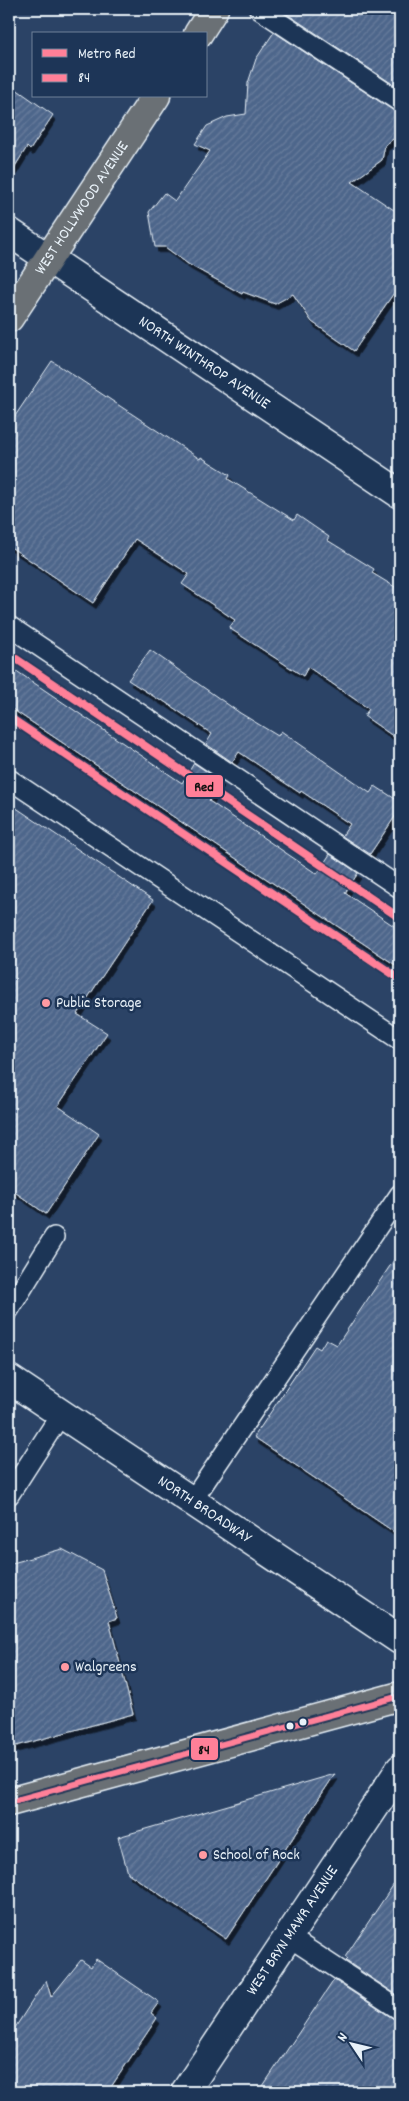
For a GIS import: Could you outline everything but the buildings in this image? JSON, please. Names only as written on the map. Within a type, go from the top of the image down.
[{"type":"main road","points":[[199,32],[214,9]]},
{"type":"main road","name":"WEST HOLLYWOOD AVENUE","points":[[9,318],[155,98]]},
{"type":"main road","points":[[9,1802],[400,1696]]},
{"type":"street","name":"NORTH WINTHROP AVENUE","points":[[9,232],[400,494]]},
{"type":"street","name":"NORTH BROADWAY","points":[[9,1379],[400,1640]]},
{"type":"street","name":"WEST BRYN MAWR AVENUE","points":[[185,2092],[400,1769]]},
{"type":"lane","points":[[259,9],[400,102]]},
{"type":"lane","points":[[9,626],[400,888]]},
{"type":"lane","points":[[9,779],[400,1040]]},
{"type":"lane","points":[[192,1501],[400,1194]]},
{"type":"lane","points":[[9,1310],[54,1236]]},
{"type":"lane","points":[[9,1495],[61,1414]]},
{"type":"lane","points":[[289,1937],[400,2010]]},
{"type":"metro line","name":"Red","points":[[9,654],[400,918]]},
{"type":"metro line","name":"Red","points":[[9,717],[400,979]]},
{"type":"transit line","name":"84","points":[[9,1802],[400,1696]]},
{"type":"place","name":"Public Storage","points":[[46,1003]]},
{"type":"place","name":"Walgreens","points":[[65,1667]]},
{"type":"place","name":"School of Rock","points":[[203,1855]]}]
